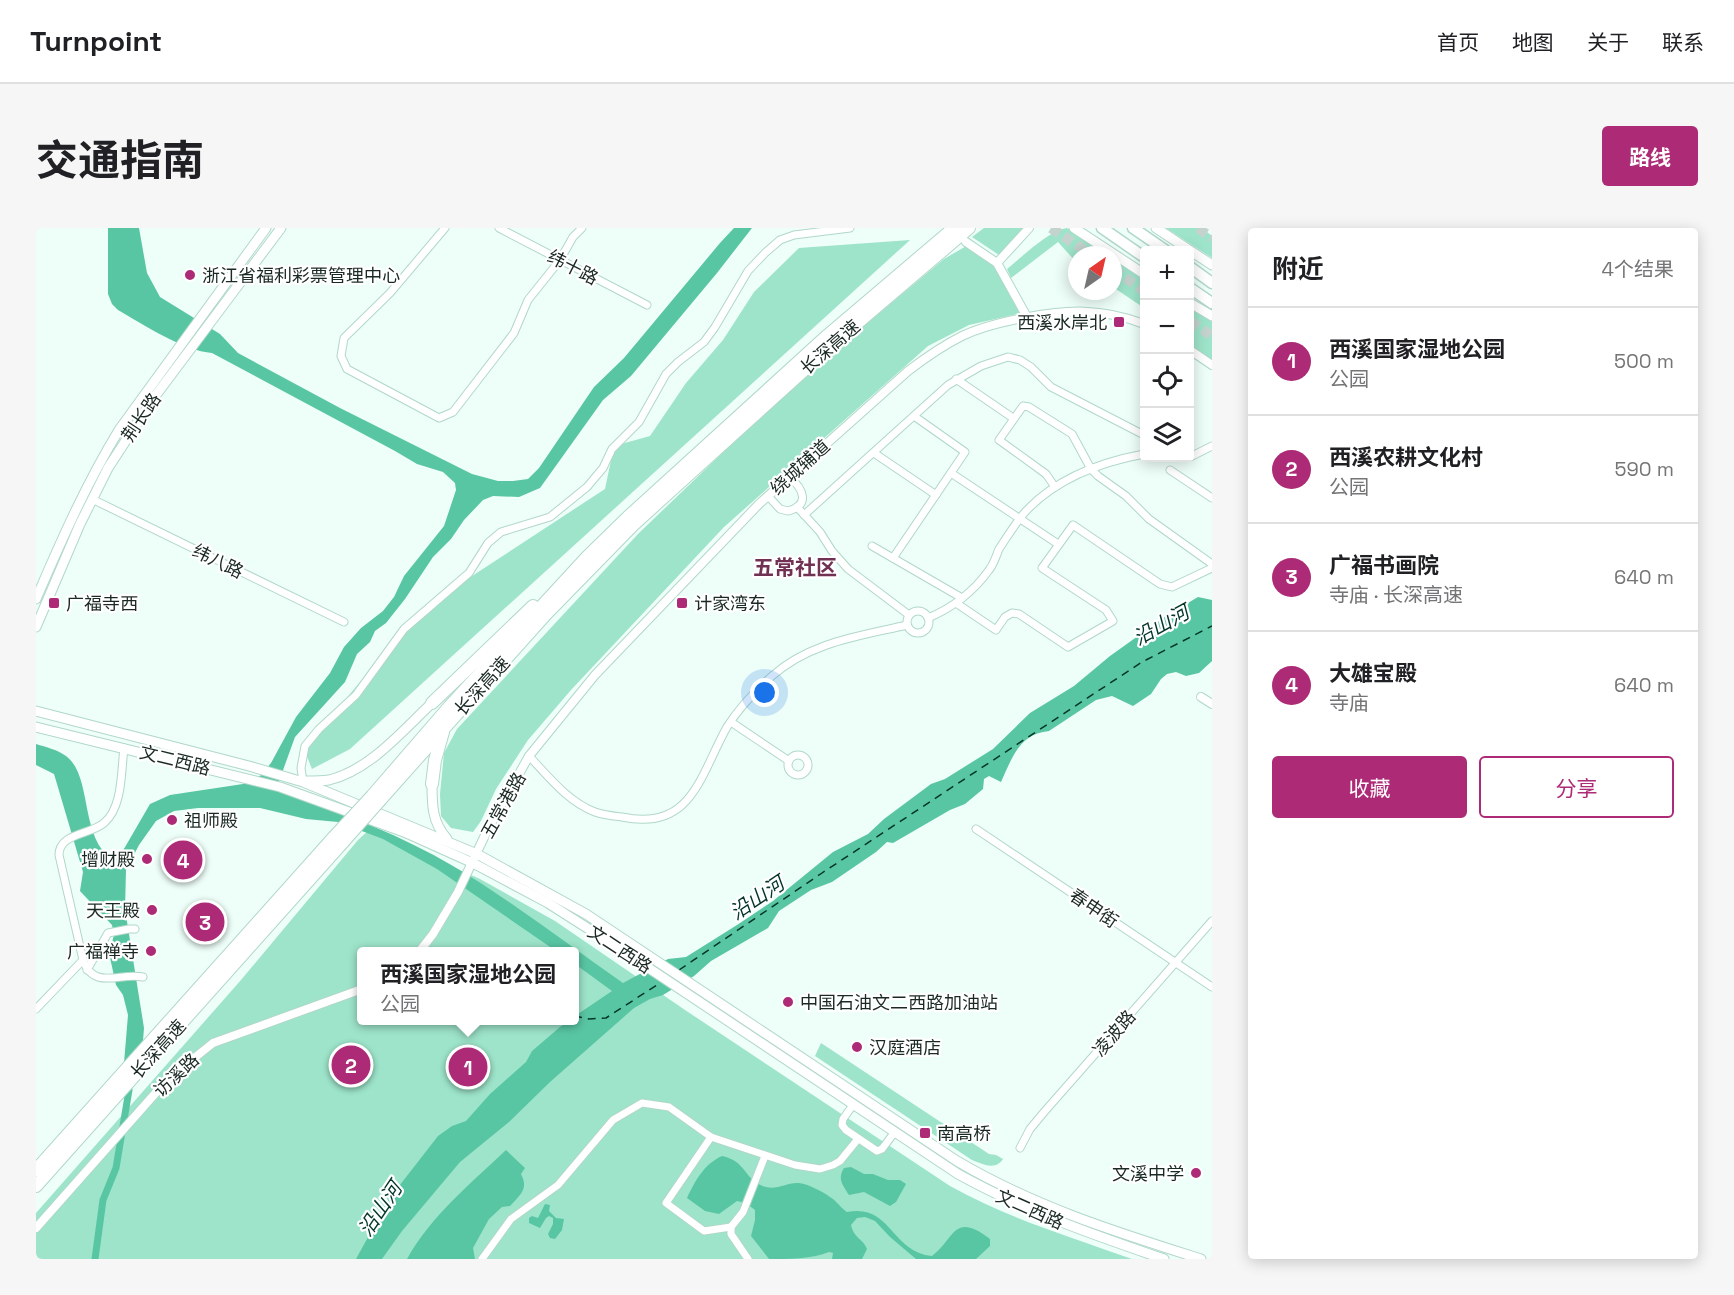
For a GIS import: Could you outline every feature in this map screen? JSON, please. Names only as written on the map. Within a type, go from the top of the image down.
[{"type":"highway","name":"长深高速","points":[[377,798],[449,707],[587,557],[802,358],[954,228]]},
{"type":"highway","name":"长深高速","points":[[36,1170],[339,839],[444,728],[546,614],[633,525],[825,351],[969,228]]},
{"type":"highway","points":[[432,703],[507,629],[587,557]]},
{"type":"highway","points":[[432,784],[435,760],[444,728]]},
{"type":"highway","name":"长深高速","points":[[36,1186],[339,839]]},
{"type":"main road","name":"荆长路","points":[[36,598],[70,520],[98,464],[142,395],[266,228]]},
{"type":"main road","name":"荆长路","points":[[36,627],[92,499],[129,433],[281,228]]},
{"type":"main road","points":[[1074,228],[1140,271]]},
{"type":"main road","points":[[1102,228],[1140,254]]},
{"type":"main road","points":[[1133,228],[1159,246]]},
{"type":"main road","points":[[1156,228],[1212,265]]},
{"type":"main road","points":[[1194,270],[1212,283]]},
{"type":"main road","points":[[1194,291],[1212,303]]},
{"type":"main road","points":[[1194,305],[1212,316]]},
{"type":"main road","points":[[303,782],[327,780],[348,773],[382,750],[432,703]]},
{"type":"main road","name":"文二西路","points":[[36,711],[283,775],[451,843],[473,863],[548,903],[614,945],[958,1174],[1051,1220],[1164,1259]]},
{"type":"main road","name":"文二西路","points":[[36,727],[280,787],[404,832],[558,898],[623,938],[957,1161],[995,1183],[1073,1217],[1201,1259]]},
{"type":"main road","points":[[432,784],[432,812],[438,829],[451,843]]},
{"type":"street","points":[[445,228],[390,293],[344,338],[341,356],[347,369],[439,418],[453,412],[514,333],[528,300],[560,260],[573,237],[582,228]]},
{"type":"street","name":"纬十路","points":[[499,228],[647,305]]},
{"type":"street","points":[[303,782],[301,768],[305,746],[319,729],[356,695],[404,629],[470,573],[488,543],[501,532],[550,517],[587,487],[603,468],[612,449],[639,422],[666,374],[710,334],[748,271],[765,253],[780,240],[794,235],[850,228]]},
{"type":"street","points":[[997,263],[1029,228]]},
{"type":"street","points":[[966,242],[997,263],[1027,317]]},
{"type":"street","name":"绕城辅道","points":[[529,756],[595,675],[768,496],[908,371],[933,352],[962,336],[997,323],[1058,311],[1090,311],[1122,315],[1140,322]]},
{"type":"street","points":[[1194,353],[1212,365]]},
{"type":"street","points":[[804,515],[956,379],[981,366],[1008,357],[1020,360],[1051,387],[1140,433]]},
{"type":"street","points":[[956,379],[1013,418]]},
{"type":"street","points":[[872,546],[959,600],[996,630],[1005,617],[1011,613],[1019,614],[1068,647],[1113,621],[1107,610],[1042,568],[1072,525],[1160,584],[1172,587],[1212,566],[1149,519],[1126,496],[1098,476],[1091,469],[1072,434],[1065,428],[1029,407],[1023,406],[999,440],[1046,474],[1055,487]]},
{"type":"street","points":[[893,558],[965,452],[914,416]]},
{"type":"street","points":[[1194,455],[1212,446]]},
{"type":"street","points":[[874,453],[936,495]]},
{"type":"street","points":[[928,618],[947,610],[990,569],[999,550],[1025,512],[1055,487],[1091,469],[1140,455]]},
{"type":"street","points":[[1170,470],[1212,498]]},
{"type":"street","points":[[951,473],[1058,544]]},
{"type":"street","points":[[768,496],[780,509],[788,511],[797,507],[802,501],[802,494],[799,485],[789,477]]},
{"type":"street","name":"纬八路","points":[[92,499],[344,622]]},
{"type":"street","points":[[797,507],[848,568],[909,615]]},
{"type":"street","points":[[907,626],[909,615],[914,611],[921,611],[928,618]]},
{"type":"street","points":[[907,626],[912,631],[922,632],[927,628],[928,618]]},
{"type":"street","points":[[529,756],[573,800],[595,812],[648,821],[669,814],[685,803],[696,789],[731,722],[759,688],[789,663],[836,641],[907,626]]},
{"type":"street","points":[[1201,697],[1212,704]]},
{"type":"street","points":[[731,722],[789,761]]},
{"type":"street","points":[[124,748],[114,812],[95,830],[61,844],[59,855],[87,970],[93,975],[110,979],[140,976]]},
{"type":"street","name":"五常港路","points":[[473,863],[487,831],[529,756]]},
{"type":"street","name":"春申街","points":[[976,829],[1212,987]]},
{"type":"street","points":[[422,947],[433,934],[473,863]]},
{"type":"street","name":"凌波路","points":[[1020,1148],[1030,1129],[1045,1111],[1212,921]]},
{"type":"street","points":[[87,970],[103,942],[112,932],[132,929]]},
{"type":"street","points":[[36,1009],[83,960]]},
{"type":"street","name":"访溪路","points":[[36,1228],[168,1079],[213,1043],[357,991]]},
{"type":"street","points":[[482,1259],[511,1219],[558,1185],[605,1128],[624,1112],[642,1103],[669,1107],[711,1137],[795,1165],[828,1168],[840,1161],[858,1139]]},
{"type":"street","points":[[853,1105],[843,1119],[842,1125],[858,1139],[877,1151],[882,1149],[894,1133]]},
{"type":"street","points":[[711,1137],[666,1203],[704,1231],[731,1227]]},
{"type":"street","points":[[748,1259],[731,1234],[731,1227],[743,1212],[765,1156]]},
{"type":"shaded area","points":[[984,228],[1024,228],[999,255],[972,237]]},
{"type":"shaded area","points":[[1067,228],[1094,246],[1068,246],[1068,253],[1058,242],[1011,278],[1007,269],[1044,239]]},
{"type":"shaded area","points":[[1166,228],[1202,228],[1212,236],[1212,258]]},
{"type":"shaded area","points":[[910,240],[350,749],[312,769],[304,749],[386,651],[446,593],[605,489],[614,446],[650,436],[686,383],[723,340],[754,292],[799,248]]},
{"type":"shaded area","points":[[968,245],[995,265],[1021,313],[969,325],[928,346],[724,527],[571,690],[528,740],[496,789],[481,821],[473,832],[451,828],[441,816],[440,794],[444,753],[457,729],[638,534],[739,437],[835,350],[944,259]]},
{"type":"shaded area","points":[[1122,265],[1140,277],[1140,305],[1122,293]]},
{"type":"shaded area","points":[[1194,310],[1212,321],[1212,360],[1194,348]]},
{"type":"shaded area","points":[[369,830],[480,879],[555,921],[950,1186],[994,1208],[1132,1259],[36,1259],[36,1213],[241,980],[358,840]]},
{"type":"shaded area","points":[[821,1043],[989,1154],[1003,1159],[993,1166],[972,1160],[815,1056]]},
{"type":"water","points":[[108,228],[139,228],[147,273],[160,297],[220,334],[238,353],[340,408],[472,474],[498,481],[513,481],[528,479],[539,468],[594,387],[624,358],[734,228],[752,228],[631,376],[603,400],[540,488],[519,497],[493,496],[483,500],[464,520],[451,539],[433,557],[386,623],[375,631],[370,642],[357,654],[345,682],[295,737],[278,784],[282,792],[373,826],[453,866],[573,947],[550,947],[437,869],[383,839],[338,822],[306,819],[260,808],[198,808],[174,811],[156,821],[139,845],[126,870],[125,909],[144,1028],[143,1041],[124,1063],[128,1015],[123,995],[116,985],[109,953],[114,935],[112,925],[80,891],[83,872],[57,784],[54,774],[36,765],[36,744],[63,754],[74,765],[80,777],[95,836],[102,849],[112,859],[121,854],[150,804],[170,795],[243,784],[260,776],[271,763],[296,717],[330,673],[344,647],[361,628],[383,611],[394,597],[404,576],[444,526],[456,490],[455,483],[443,472],[417,464],[212,353],[176,342],[151,329],[118,310],[112,304],[108,294]]},
{"type":"water","name":"沿山河","points":[[1198,597],[1212,600],[1212,661],[1199,673],[1186,676],[1176,672],[1167,674],[1151,694],[1133,706],[1112,696],[1096,700],[1049,731],[1030,737],[1018,749],[1001,782],[989,776],[984,779],[983,789],[965,804],[950,810],[893,843],[887,842],[832,882],[811,890],[779,911],[768,928],[711,961],[694,976],[663,995],[634,1008],[550,1082],[509,1122],[460,1162],[402,1231],[382,1259],[356,1259],[389,1199],[438,1136],[452,1126],[466,1121],[490,1094],[526,1062],[532,1051],[563,1025],[579,1025],[579,1013],[612,991],[579,967],[579,952],[623,983],[668,959],[686,957],[773,901],[833,852],[868,834],[884,819],[931,784],[945,779],[993,749],[1030,713],[1074,686],[1110,656],[1166,616]]},
{"type":"water","points":[[506,1150],[525,1168],[521,1174],[524,1188],[510,1206],[502,1207],[489,1219],[473,1248],[475,1259],[407,1259],[440,1214]]},
{"type":"water","points":[[722,1156],[736,1162],[753,1180],[766,1187],[803,1184],[830,1197],[847,1212],[862,1211],[873,1215],[918,1253],[932,1256],[956,1231],[969,1227],[990,1239],[990,1246],[976,1259],[916,1259],[875,1221],[865,1217],[857,1218],[851,1225],[854,1233],[867,1249],[862,1259],[832,1259],[833,1253],[829,1252],[792,1259],[769,1259],[751,1236],[755,1210],[746,1203],[737,1201],[719,1214],[705,1211],[687,1198],[705,1168]]},
{"type":"water","points":[[851,1167],[864,1174],[873,1174],[888,1180],[900,1180],[906,1184],[896,1202],[890,1206],[864,1192],[849,1195],[841,1175],[844,1168]]},
{"type":"water","points":[[545,1204],[550,1205],[549,1211],[556,1218],[564,1219],[562,1230],[555,1239],[550,1238],[548,1234],[553,1218],[549,1216],[546,1218],[540,1228],[529,1223],[529,1218],[532,1216],[538,1218]]},
{"type":"waterway","points":[[95,1259],[103,1200],[116,1168],[129,1090]]},
{"type":"ferry route","points":[[679,970],[1142,662],[1212,626]]},
{"type":"ferry route","points":[[579,1017],[606,1018],[663,981]]},
{"type":"tunnel","points":[[1051,228],[1078,246]]},
{"type":"tunnel","points":[[1198,228],[1212,238]]},
{"type":"tunnel","points":[[1122,275],[1140,288]]},
{"type":"tunnel","points":[[1194,324],[1212,336]]},
{"type":"place","name":"浙江省福利彩票管理中心","points":[[190,275]]},
{"type":"place","name":"西溪水岸北","points":[[1119,322]]},
{"type":"place","name":"广福寺西","points":[[54,603]]},
{"type":"place","name":"计家湾东","points":[[682,603]]},
{"type":"place","name":"祖师殿","points":[[172,820]]},
{"type":"place","name":"增财殿","points":[[147,859]]},
{"type":"place","name":"大雄宝殿","points":[[183,860]]},
{"type":"place","name":"天王殿","points":[[152,910]]},
{"type":"place","name":"广福书画院","points":[[205,922]]},
{"type":"place","name":"广福禅寺","points":[[151,951]]},
{"type":"place","name":"中国石油文二西路加油站","points":[[788,1002]]},
{"type":"place","name":"汉庭酒店","points":[[857,1047]]},
{"type":"place","name":"西溪农耕文化村","points":[[351,1065]]},
{"type":"place","name":"西溪国家湿地公园","points":[[468,1067]]},
{"type":"place","name":"南高桥","points":[[925,1133]]},
{"type":"place","name":"文溪中学","points":[[1196,1173]]},
{"type":"district","name":"五常社区","points":[[795,567]]}]
